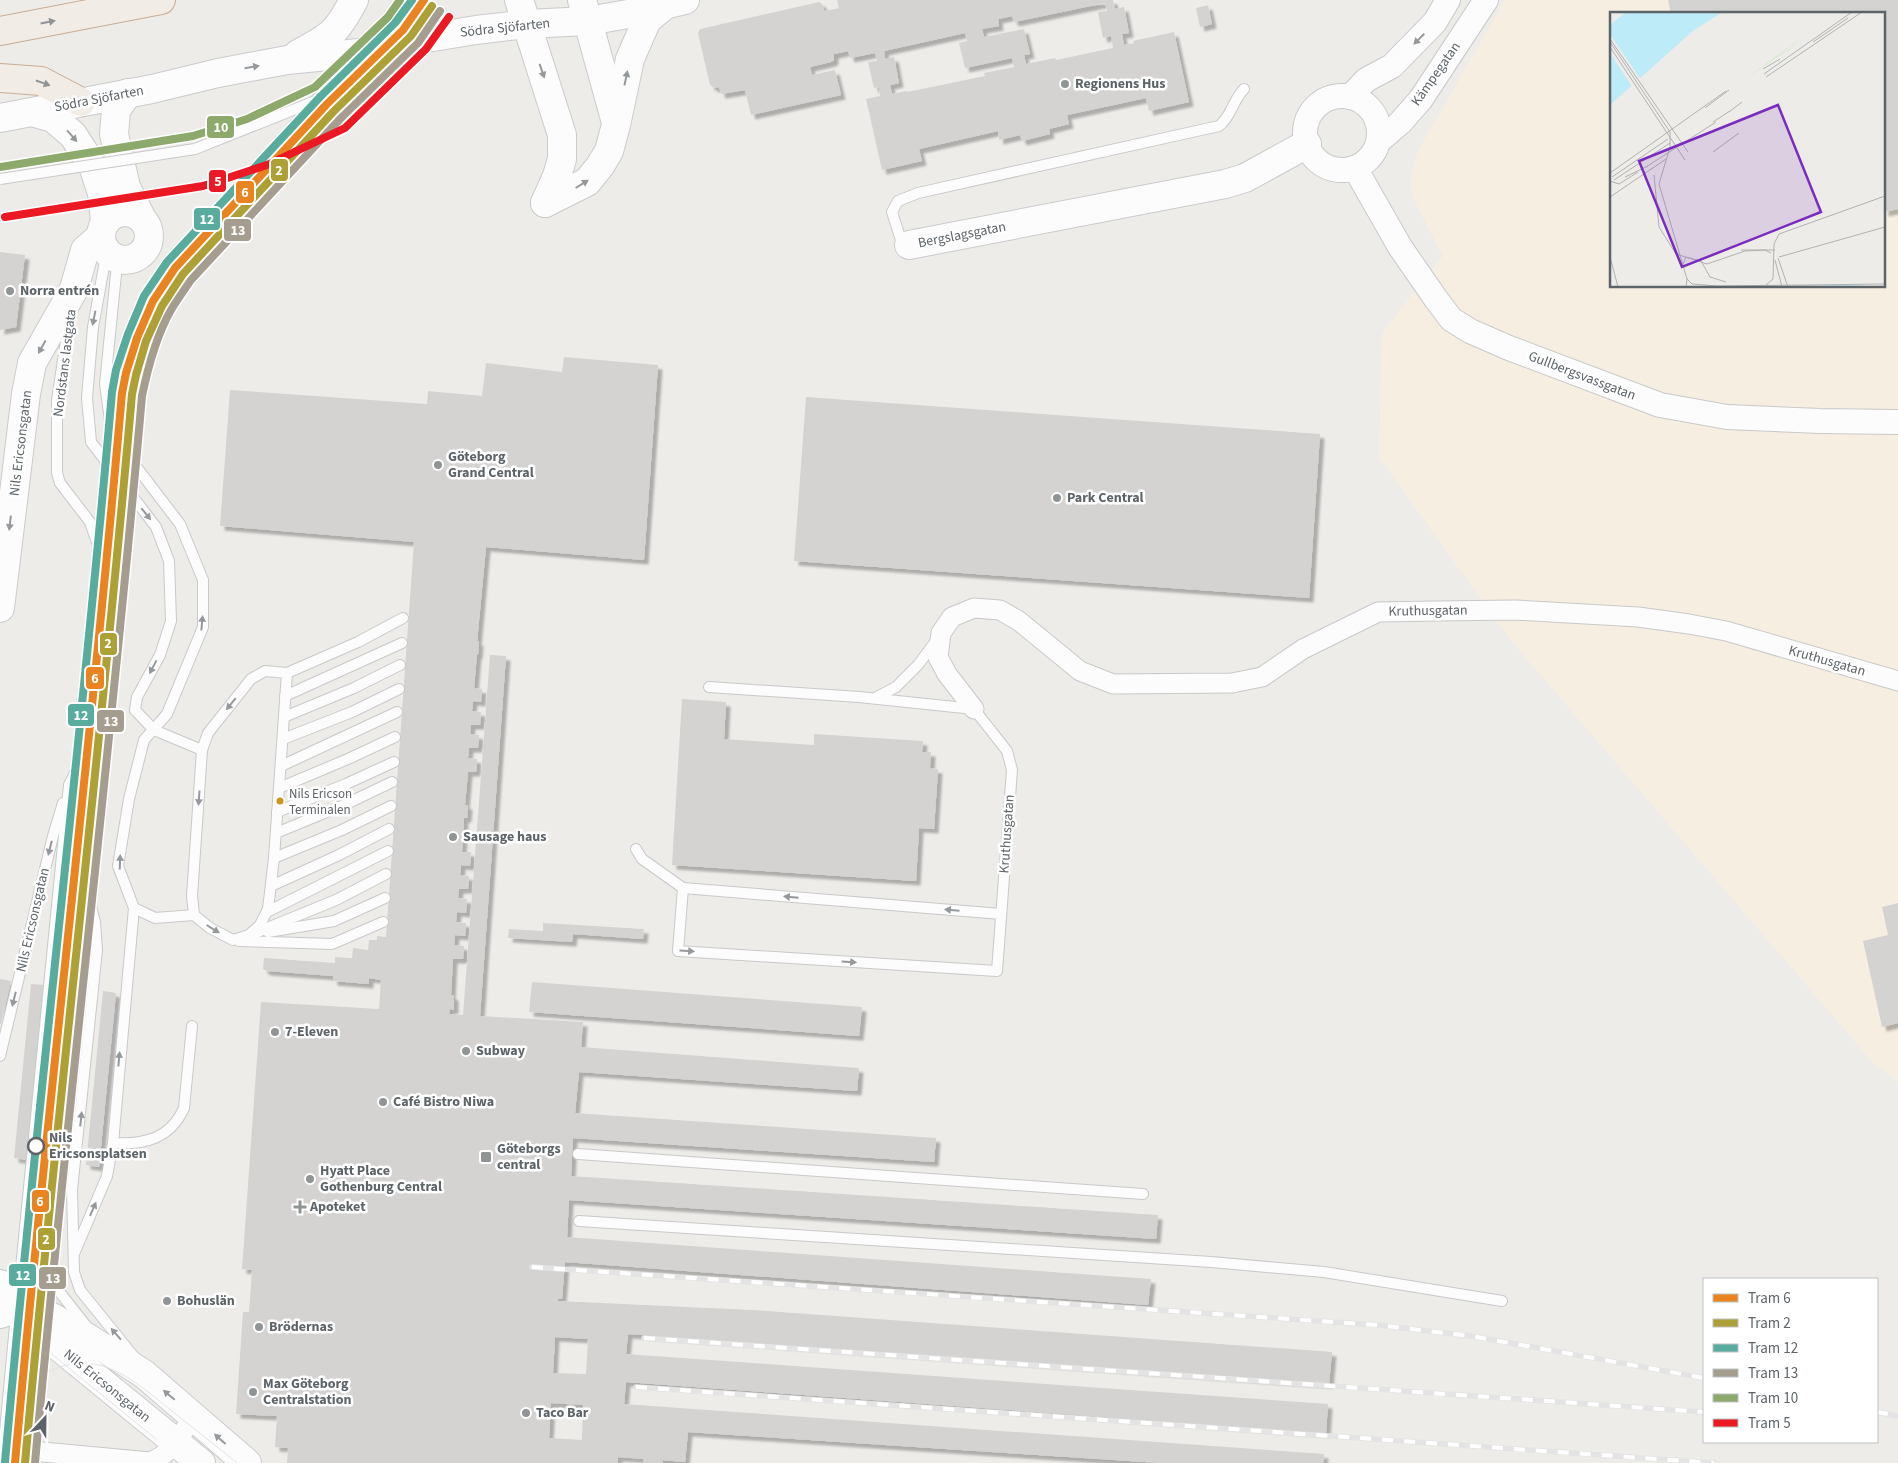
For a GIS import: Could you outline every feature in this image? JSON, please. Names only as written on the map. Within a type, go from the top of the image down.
[{"type":"highway","points":[[0,31],[161,0]]},
{"type":"highway","points":[[0,78],[41,81],[81,102]]},
{"type":"main road","name":"Södra Sjöfarten","points":[[287,60],[331,36],[342,24],[354,0]]},
{"type":"main road","name":"Södra Sjöfarten","points":[[0,118],[128,94],[218,73],[287,60],[369,52],[458,33],[523,12],[585,11],[628,14],[675,2]]},
{"type":"main road","name":"Södra Sjöfarten","points":[[523,12],[562,135],[560,168],[544,203],[587,182],[600,166],[609,151],[630,59],[647,20],[675,2]]},
{"type":"main road","points":[[585,11],[616,125]]},
{"type":"main road","points":[[106,248],[135,258],[147,247],[149,239],[148,231],[126,187],[114,134],[116,110],[128,94]]},
{"type":"main road","points":[[32,112],[52,118],[73,135],[93,166],[102,192],[106,248]]},
{"type":"main road","name":"Bergslagsgatan","points":[[909,245],[1225,184],[1245,178],[1307,144]]},
{"type":"main road","points":[[106,248],[118,212],[126,211],[140,217]]},
{"type":"main road","name":"Nils Ericsonsgatan","points":[[0,608],[26,394],[32,364],[74,289],[85,250],[106,248]]},
{"type":"main road","name":"Nils Ericsonsgatan","points":[[0,1284],[18,1313],[201,1463]]},
{"type":"main road","name":"Nils Ericsonsgatan","points":[[18,1313],[52,1318],[108,1350],[144,1374],[246,1463]]},
{"type":"street","points":[[1350,97],[1366,80],[1392,66],[1436,22],[1448,0]]},
{"type":"street","name":"Kämpegatan","points":[[1379,140],[1400,123],[1421,98],[1486,0]]},
{"type":"street","points":[[1350,97],[1372,110],[1378,126],[1379,140],[1368,160],[1355,168],[1341,170],[1326,166],[1315,157],[1307,144],[1306,135],[1309,118],[1318,105],[1334,98],[1350,97]]},
{"type":"street","name":"Gullbergsvassgatan","points":[[1355,168],[1400,247],[1436,299],[1451,319],[1470,331],[1509,348],[1660,405],[1727,417],[1898,422]]},
{"type":"street","name":"Kruthusgatan","points":[[974,709],[947,674],[938,657],[942,633],[952,617],[974,608],[1000,610],[1019,621],[1080,671],[1113,684],[1232,683],[1262,677],[1303,649],[1378,612],[1515,610],[1638,617],[1689,624],[1726,631],[1898,681]]},
{"type":"street","points":[[7,1455],[150,1462],[161,1457],[176,1442],[194,1416]]},
{"type":"lane","points":[[7,1455],[18,1313],[69,785],[78,767],[113,393],[117,372],[127,339],[146,297],[167,263],[316,100],[395,26],[414,0]]},
{"type":"lane","name":"Bergslagsgatan","points":[[909,245],[900,237],[892,212],[898,200],[918,193],[1219,126],[1225,121],[1239,94],[1244,89]]},
{"type":"lane","points":[[0,180],[195,149],[316,100]]},
{"type":"lane","points":[[106,248],[93,327],[87,398],[91,442],[156,527],[169,560],[171,621],[160,655],[137,697],[135,710],[154,730],[202,750]]},
{"type":"lane","points":[[74,1254],[107,1176],[113,1143],[134,908],[118,866],[129,800],[144,740],[167,714],[203,627],[203,580],[180,524],[112,435],[106,384],[117,264],[106,248]]},
{"type":"lane","name":"Nordstans lastgata","points":[[74,289],[57,400],[57,473],[60,483],[90,522],[99,548],[97,575]]},
{"type":"lane","points":[[194,915],[192,896],[202,750],[208,733],[251,679],[266,671],[287,673],[358,642],[403,618]]},
{"type":"lane","name":"Kruthusgatan","points":[[874,698],[896,687],[918,665],[942,633]]},
{"type":"lane","points":[[285,696],[402,643]]},
{"type":"lane","points":[[284,717],[354,688],[400,665]]},
{"type":"lane","points":[[249,935],[260,925],[267,912],[271,886],[287,673]]},
{"type":"lane","points":[[709,687],[874,698],[974,709]]},
{"type":"lane","points":[[283,739],[352,712],[398,689]]},
{"type":"lane","name":"Kruthusgatan","points":[[683,888],[678,951],[997,971],[1012,770],[1006,751],[974,709]]},
{"type":"lane","points":[[281,766],[397,712]]},
{"type":"lane","points":[[279,788],[395,737]]},
{"type":"lane","points":[[277,812],[394,762]]},
{"type":"lane","points":[[7,1455],[18,1313],[35,1241],[77,855],[84,785],[78,767]]},
{"type":"lane","points":[[276,833],[344,805],[392,782]]},
{"type":"lane","name":"Nils Ericsonsgatan","points":[[0,1056],[53,836],[69,785]]},
{"type":"lane","points":[[274,858],[342,830],[391,806]]},
{"type":"lane","points":[[271,886],[340,855],[389,829]]},
{"type":"lane","points":[[636,849],[642,859],[683,888],[1001,914]]},
{"type":"lane","points":[[267,912],[388,852]]},
{"type":"lane","name":"Nils Ericsonsgatan","points":[[77,855],[95,922],[97,950],[72,1202],[74,1272],[80,1290],[92,1308],[131,1352],[144,1374]]},
{"type":"lane","points":[[233,940],[336,900],[386,874]]},
{"type":"lane","points":[[249,935],[334,921],[385,898]]},
{"type":"lane","points":[[134,908],[155,918],[194,915],[210,928],[233,940],[332,944],[383,922]]},
{"type":"lane","points":[[113,1143],[134,1144],[152,1139],[179,1120],[184,1108],[192,1026]]},
{"type":"lane","points":[[578,1154],[1143,1194]]},
{"type":"lane","points":[[579,1221],[1192,1261],[1314,1271],[1502,1301]]},
{"type":"lane","points":[[35,1241],[58,1290],[70,1308],[108,1350]]},
{"type":"shaded area","points":[[1505,0],[1898,0],[1898,1082],[1875,1065],[1509,638],[1379,457],[1382,333],[1443,256],[1413,197],[1410,181],[1418,151]]},
{"type":"building","name":"Regionens Hus","points":[[837,0],[1113,0],[1115,9],[1124,7],[1129,33],[1122,34],[1124,45],[1134,43],[1133,41],[1174,32],[1189,102],[1149,111],[1146,98],[1067,115],[1069,124],[1049,129],[1050,134],[1022,141],[1020,135],[999,140],[998,131],[919,149],[922,161],[882,170],[866,99],[880,96],[879,87],[874,88],[868,62],[877,61],[875,53],[850,58],[848,51],[834,54],[834,60],[831,62],[810,67],[812,75],[835,70],[841,95],[751,115],[745,90],[721,94],[719,87],[715,88],[710,85],[698,33],[700,29],[819,2],[822,4],[824,11],[839,8]],"holes":[[[1105,3],[1107,11],[1098,12],[1103,38],[1111,36],[1113,48],[1026,64],[1024,55],[1030,54],[1024,29],[984,37],[982,29],[999,26],[998,19],[1012,16],[1014,22]],[[965,33],[967,41],[959,43],[965,68],[1012,58],[1014,67],[984,73],[985,76],[892,94],[890,85],[899,83],[894,57],[885,59],[884,51]]]},
{"type":"building","points":[[1668,0],[1898,0],[1898,209],[1886,212],[1886,12],[1671,12]]},
{"type":"building","points":[[1208,5],[1212,24],[1200,27],[1196,8]]},
{"type":"building","name":"Norra entrén","points":[[0,252],[25,255],[16,327],[0,330]]},
{"type":"building","points":[[564,357],[658,365],[644,560],[486,547],[474,688],[482,689],[481,702],[473,701],[472,711],[481,712],[480,725],[471,725],[470,734],[479,735],[478,748],[469,748],[468,758],[477,759],[476,772],[468,772],[465,805],[468,805],[467,818],[464,818],[462,852],[471,852],[470,866],[461,865],[460,875],[469,876],[468,889],[459,889],[458,898],[467,899],[466,913],[457,912],[456,922],[466,923],[465,936],[455,935],[454,945],[464,946],[463,959],[453,959],[451,995],[454,996],[454,1010],[450,1009],[449,1014],[463,1015],[490,655],[506,656],[480,1016],[583,1022],[581,1047],[859,1068],[857,1091],[579,1072],[575,1113],[936,1138],[934,1162],[573,1138],[571,1176],[1158,1215],[1156,1239],[569,1200],[567,1237],[1151,1279],[1148,1305],[565,1262],[562,1299],[558,1298],[558,1301],[752,1310],[1332,1352],[1329,1384],[628,1334],[626,1354],[1328,1404],[1326,1433],[626,1382],[624,1404],[1324,1454],[1323,1463],[1161,1463],[688,1432],[685,1462],[662,1460],[663,1463],[643,1463],[644,1459],[618,1457],[618,1463],[287,1463],[288,1448],[275,1447],[277,1416],[236,1414],[243,1312],[249,1312],[252,1270],[242,1269],[261,1002],[379,1009],[381,980],[369,978],[369,984],[333,981],[333,976],[267,971],[263,969],[264,958],[335,963],[335,957],[352,958],[353,948],[368,950],[369,940],[377,940],[377,936],[386,937],[414,542],[220,526],[230,390],[427,404],[428,391],[482,396],[486,363],[562,372]],"holes":[[[555,1337],[588,1339],[586,1374],[553,1373]],[[551,1403],[583,1405],[582,1440],[549,1438]]]},
{"type":"building","name":"Park Central","points":[[806,397],[1320,434],[1309,598],[794,561]]},
{"type":"building","points":[[682,699],[726,702],[724,739],[814,745],[814,734],[923,741],[922,752],[931,752],[930,768],[938,769],[934,829],[919,828],[916,881],[672,865]]},
{"type":"building","points":[[1898,903],[1898,1023],[1882,1027],[1863,941],[1888,935],[1882,907]]},
{"type":"building","points":[[543,923],[644,929],[643,939],[573,934],[572,942],[508,938],[509,929],[543,931]]},
{"type":"building","points":[[0,979],[11,981],[1,1024],[0,1024]]},
{"type":"building","points":[[532,982],[862,1007],[859,1036],[529,1012]]},
{"type":"building","points":[[31,984],[44,985],[27,1160],[14,1158]]},
{"type":"building","points":[[72,988],[85,989],[68,1164],[54,1162]]},
{"type":"building","points":[[103,991],[116,993],[99,1167],[86,1165]]},
{"type":"tram line","name":"10","points":[[0,167],[193,136],[247,119],[315,87],[388,17],[400,0]]},
{"type":"tram line","name":"12","points":[[5,1462],[87,660],[112,392],[116,370],[128,334],[144,296],[167,262],[320,97],[395,23],[412,0]]},
{"type":"tram line","name":"6","points":[[15,1463],[97,661],[122,393],[126,373],[137,338],[153,301],[175,268],[327,104],[403,30],[424,0]]},
{"type":"tram line","name":"2","points":[[25,1463],[107,661],[132,394],[136,375],[146,341],[162,306],[183,274],[334,111],[411,36],[432,6]]},
{"type":"tram line","name":"13","points":[[35,1463],[117,663],[142,396],[150,363],[166,320],[191,280],[341,118],[418,43],[440,11]]},
{"type":"tram line","name":"5","points":[[5,217],[203,186],[267,165],[345,128],[426,49],[449,17]]},
{"type":"tram line","points":[[16,1313],[26,1332],[32,1338],[156,1439]]},
{"type":"tram line","points":[[3,1449],[11,1415],[15,1405],[28,1386],[46,1373],[65,1366],[82,1363],[114,1370],[129,1378],[237,1463]]},
{"type":"railway","points":[[532,1267],[1377,1325],[1471,1336],[1703,1378]]},
{"type":"railway","points":[[644,1338],[1703,1412]]},
{"type":"railway","points":[[636,1387],[1714,1463]]},
{"type":"railway","points":[[1878,1412],[1898,1416]]},
{"type":"place","name":"Regionens Hus","points":[[1065,84]]},
{"type":"place","name":"Norra entrén","points":[[10,291]]},
{"type":"place","name":"Göteborg Grand Central","points":[[438,465]]},
{"type":"place","name":"Park Central","points":[[1057,498]]},
{"type":"place","name":"Nils Ericson Terminalen","points":[[280,801]]},
{"type":"place","name":"Sausage haus","points":[[453,837]]},
{"type":"place","name":"7-Eleven","points":[[275,1032]]},
{"type":"place","name":"Subway","points":[[466,1051]]},
{"type":"place","name":"Café Bistro Niwa","points":[[383,1102]]},
{"type":"place","name":"Nils Ericsonsplatsen","points":[[36,1146]]},
{"type":"place","name":"Göteborgs central","points":[[486,1157]]},
{"type":"place","name":"Hyatt Place Gothenburg Central","points":[[310,1179]]},
{"type":"place","name":"Apoteket","points":[[300,1207]]},
{"type":"place","name":"Bohuslän","points":[[167,1301]]},
{"type":"place","name":"Brödernas","points":[[259,1327]]},
{"type":"place","name":"Max Göteborg Centralstation","points":[[253,1392]]},
{"type":"place","name":"Taco Bar","points":[[526,1413]]}]
